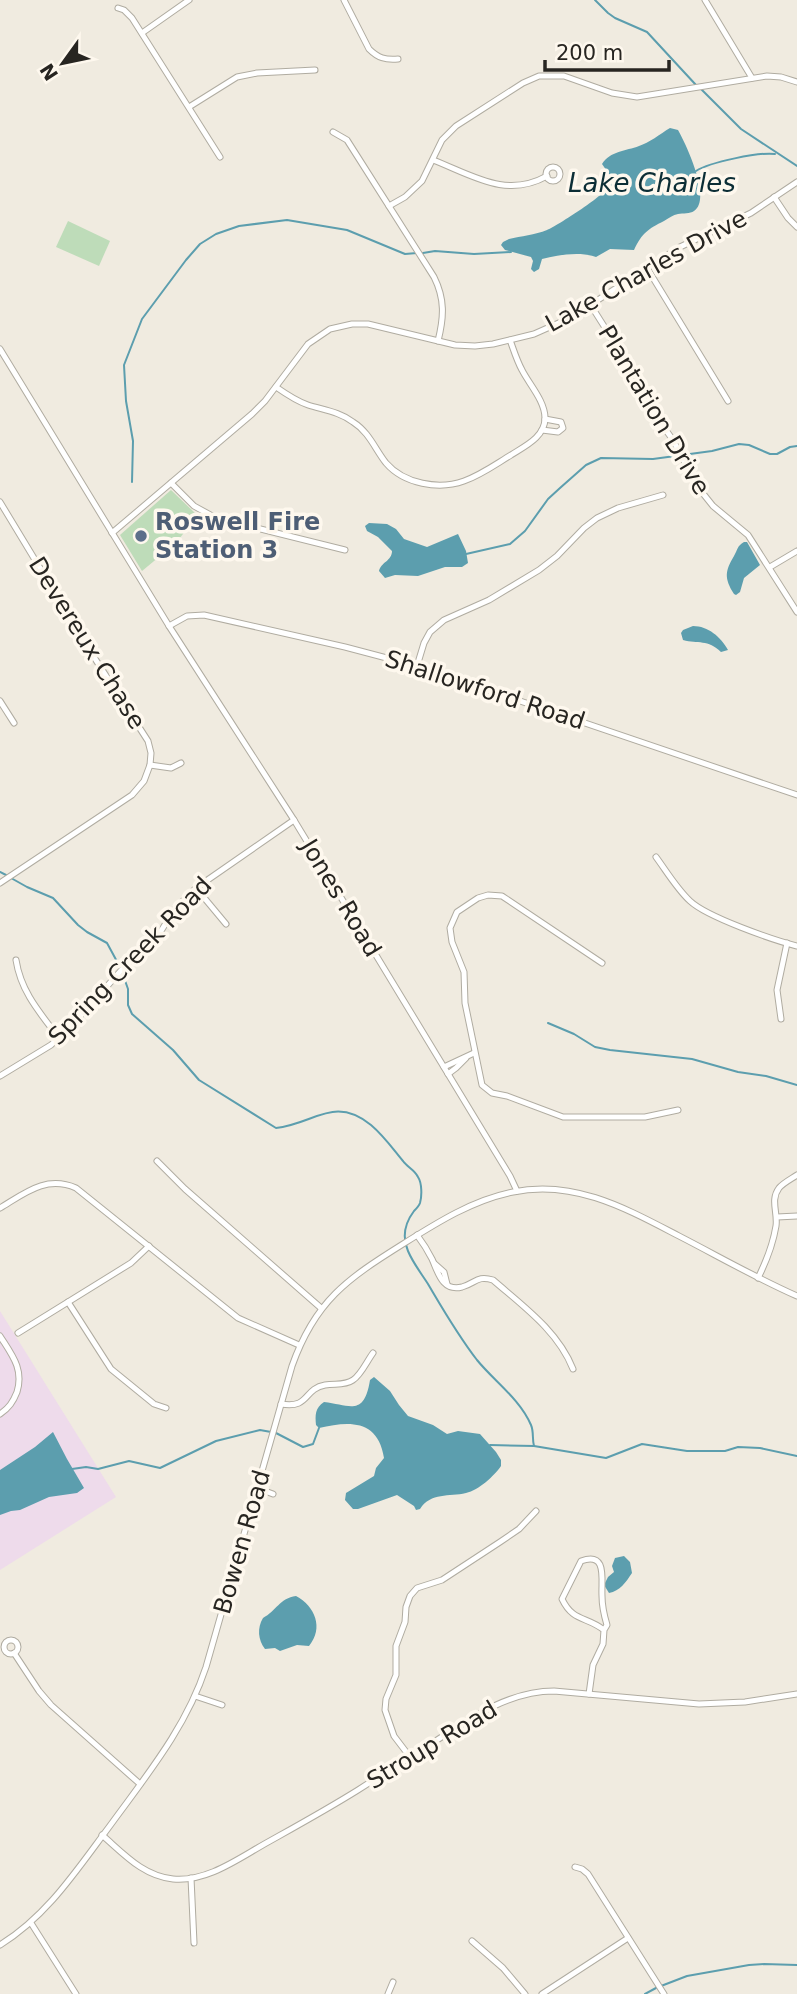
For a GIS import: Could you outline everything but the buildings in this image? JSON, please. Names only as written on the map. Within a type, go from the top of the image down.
[{"type":"street","points":[[142,33],[188,0]]},
{"type":"street","points":[[344,0],[369,49],[386,60],[398,59]]},
{"type":"street","points":[[705,0],[752,78]]},
{"type":"street","points":[[118,8],[130,14],[220,157]]},
{"type":"street","points":[[189,107],[237,78],[257,73],[315,70]]},
{"type":"street","points":[[389,206],[417,187],[442,140],[456,125],[538,76],[564,76],[612,93],[638,97],[767,76],[797,82]]},
{"type":"street","points":[[333,132],[347,140],[434,277],[440,289],[444,313],[438,341]]},
{"type":"street","points":[[433,160],[505,186],[526,185],[547,176]]},
{"type":"street","name":"Lake Charles Drive","points":[[112,533],[252,414],[308,344],[321,334],[338,326],[368,324],[438,341],[475,346],[510,340],[552,327],[680,247],[751,213],[797,182]]},
{"type":"street","points":[[774,197],[797,227]]},
{"type":"street","points":[[647,268],[728,401]]},
{"type":"street","name":"Plantation Drive","points":[[590,304],[609,334],[634,386],[673,440],[696,486],[713,506],[748,535],[797,612]]},
{"type":"street","points":[[276,387],[300,402],[353,421],[368,435],[392,470],[421,483],[447,485],[471,478],[532,441],[542,430],[545,419],[542,407],[520,368],[510,340]]},
{"type":"street","name":"Jones Road","points":[[0,349],[169,626],[294,820],[517,1191]]},
{"type":"street","points":[[542,430],[558,432],[563,428],[561,422],[545,419]]},
{"type":"street","points":[[171,483],[194,506],[216,519],[345,550]]},
{"type":"street","points":[[416,666],[430,632],[440,623],[489,600],[539,570],[597,518],[618,508],[663,495]]},
{"type":"street","name":"Devereux Chase","points":[[0,502],[148,741],[150,765]]},
{"type":"street","points":[[770,567],[797,551]]},
{"type":"street","name":"Shallowford Road","points":[[169,626],[187,616],[204,615],[416,666],[797,795]]},
{"type":"street","points":[[0,701],[14,723]]},
{"type":"street","points":[[0,883],[132,795],[144,781],[150,765],[171,768],[181,763]]},
{"type":"street","name":"Spring Creek Road","points":[[0,1076],[59,1038],[126,965],[153,944],[174,910],[196,888],[294,820]]},
{"type":"street","points":[[656,857],[684,895],[698,908],[797,946]]},
{"type":"street","points":[[196,888],[226,924]]},
{"type":"street","points":[[602,963],[502,896],[483,896],[461,908],[452,921],[451,936],[464,972],[465,1003],[479,1080],[485,1089],[556,1115],[645,1117],[678,1110]]},
{"type":"street","points":[[781,1019],[777,990],[787,943]]},
{"type":"street","points":[[16,960],[27,995],[59,1038]]},
{"type":"street","points":[[444,1067],[474,1053]]},
{"type":"street","points":[[448,1074],[466,1058]]},
{"type":"street","points":[[157,1161],[185,1189],[321,1308]]},
{"type":"street","points":[[758,1278],[768,1254],[777,1217],[775,1199],[779,1188],[797,1175]]},
{"type":"street","points":[[0,1208],[39,1185],[64,1184],[82,1191],[238,1318],[299,1345]]},
{"type":"street","points":[[517,1191],[561,1190],[604,1199],[797,1296]]},
{"type":"street","name":"Bowen Road","points":[[0,1945],[30,1923],[58,1895],[179,1730],[209,1657],[299,1345],[321,1308],[354,1275],[417,1235],[475,1203],[517,1191]]},
{"type":"street","points":[[777,1217],[797,1216]]},
{"type":"street","points":[[417,1235],[434,1264],[444,1272],[447,1284],[460,1287],[477,1279],[494,1280],[542,1322],[565,1351],[573,1369]]},
{"type":"street","points":[[18,1333],[131,1263],[149,1246]]},
{"type":"street","points":[[68,1302],[111,1369],[154,1404],[166,1408]]},
{"type":"street","points":[[0,1336],[20,1374],[13,1403],[0,1414]]},
{"type":"street","points":[[281,1404],[295,1406],[314,1389],[351,1382],[373,1353]]},
{"type":"street","points":[[257,1488],[273,1494]]},
{"type":"street","points":[[410,1757],[394,1736],[385,1706],[397,1675],[396,1646],[402,1635],[410,1596],[418,1588],[442,1580],[500,1542],[519,1529],[536,1511]]},
{"type":"street","points":[[589,1694],[593,1665],[603,1644],[607,1625],[602,1600],[604,1574],[595,1560],[587,1558],[581,1561],[562,1599],[575,1617],[595,1623],[604,1630]]},
{"type":"street","points":[[595,1623],[604,1614]]},
{"type":"street","points":[[14,1653],[51,1706],[140,1784]]},
{"type":"street","name":"Stroup Road","points":[[102,1835],[146,1871],[165,1878],[191,1878],[213,1872],[248,1854],[510,1699],[543,1691],[699,1704],[738,1703],[797,1694]]},
{"type":"street","points":[[195,1696],[222,1704]]},
{"type":"street","points":[[575,1867],[588,1874],[664,1994]]},
{"type":"street","points":[[191,1878],[194,1943]]},
{"type":"street","points":[[30,1923],[76,1994]]},
{"type":"street","points":[[542,1994],[628,1938]]},
{"type":"street","points":[[472,1941],[503,1968],[525,1994]]},
{"type":"street","points":[[388,1994],[393,1982]]},
{"type":"shaded area","points":[[0,1311],[116,1497],[0,1570]]},
{"type":"green space","points":[[68,221],[110,241],[99,266],[56,247]]},
{"type":"green space","points":[[171,490],[197,515],[177,542],[142,571],[120,535]]},
{"type":"water","name":"Lake Charles","points":[[670,128],[678,130],[696,171],[700,195],[699,205],[694,211],[674,215],[646,232],[634,250],[610,249],[596,257],[576,254],[542,259],[539,269],[534,272],[531,269],[531,257],[505,250],[501,245],[509,239],[547,230],[582,209],[611,184],[602,164],[605,160],[614,154],[647,143]]},
{"type":"water","points":[[369,523],[387,524],[396,529],[404,539],[427,547],[458,534],[468,563],[462,567],[445,567],[418,576],[395,575],[385,578],[379,571],[392,551],[378,537],[367,531],[365,526]]},
{"type":"water","points":[[744,542],[747,542],[760,565],[744,578],[740,592],[736,595],[727,579],[727,570]]},
{"type":"water","points":[[693,626],[714,633],[728,650],[721,652],[707,644],[683,640],[683,630]]},
{"type":"water","points":[[374,1377],[390,1391],[408,1416],[433,1425],[447,1434],[458,1431],[480,1434],[496,1452],[501,1466],[476,1489],[429,1500],[420,1509],[416,1510],[397,1495],[353,1509],[345,1500],[346,1493],[374,1476],[376,1468],[384,1458],[381,1445],[376,1436],[360,1426],[341,1424],[319,1428],[316,1425],[316,1415],[317,1409],[324,1402],[348,1406],[360,1404],[370,1380]]},
{"type":"water","points":[[53,1432],[84,1488],[77,1493],[49,1497],[20,1510],[0,1515],[0,1470]]},
{"type":"water","points":[[624,1556],[630,1562],[632,1573],[620,1588],[609,1593],[604,1585],[614,1572],[612,1566],[615,1558]]},
{"type":"water","points":[[296,1596],[308,1605],[315,1618],[314,1639],[309,1646],[297,1645],[280,1651],[275,1648],[265,1649],[259,1634],[263,1618],[286,1599]]},
{"type":"waterway","points":[[595,0],[615,18],[647,32],[696,85]]},
{"type":"waterway","points":[[700,88],[741,129],[797,166]]},
{"type":"waterway","points":[[696,171],[735,158],[775,154]]},
{"type":"waterway","points":[[132,482],[133,441],[126,401],[124,365],[142,319],[200,244],[216,234],[239,226],[287,220],[347,230],[405,254],[417,253]]},
{"type":"waterway","points":[[423,253],[511,252]]},
{"type":"waterway","points":[[466,554],[510,544],[525,531],[548,499],[586,465],[601,458],[653,459],[712,451],[739,444],[777,454],[797,446]]},
{"type":"waterway","points":[[0,872],[6,875]]},
{"type":"waterway","points":[[11,878],[53,898],[78,925],[107,943],[120,967]]},
{"type":"waterway","points":[[122,972],[132,1014],[173,1050],[199,1080],[276,1128],[335,1112],[358,1116],[376,1129],[415,1172],[420,1183],[421,1197],[407,1225],[405,1241],[408,1251],[470,1350],[526,1416],[532,1428],[534,1446]]},
{"type":"waterway","points":[[548,1023],[595,1047],[692,1059],[797,1085]]},
{"type":"waterway","points":[[276,1433],[303,1447],[313,1444],[319,1428]]},
{"type":"waterway","points":[[72,1469],[98,1469],[129,1461],[160,1468],[216,1441],[260,1430],[271,1432]]},
{"type":"waterway","points":[[490,1445],[534,1446],[606,1458],[642,1444],[687,1451],[760,1448],[797,1456]]},
{"type":"waterway","points":[[661,1986],[687,1976],[749,1965],[797,1965]]},
{"type":"waterway","points":[[645,1994],[656,1988]]},
{"type":"place","name":"Roswell Fire Station 3","points":[[141,536]]}]
